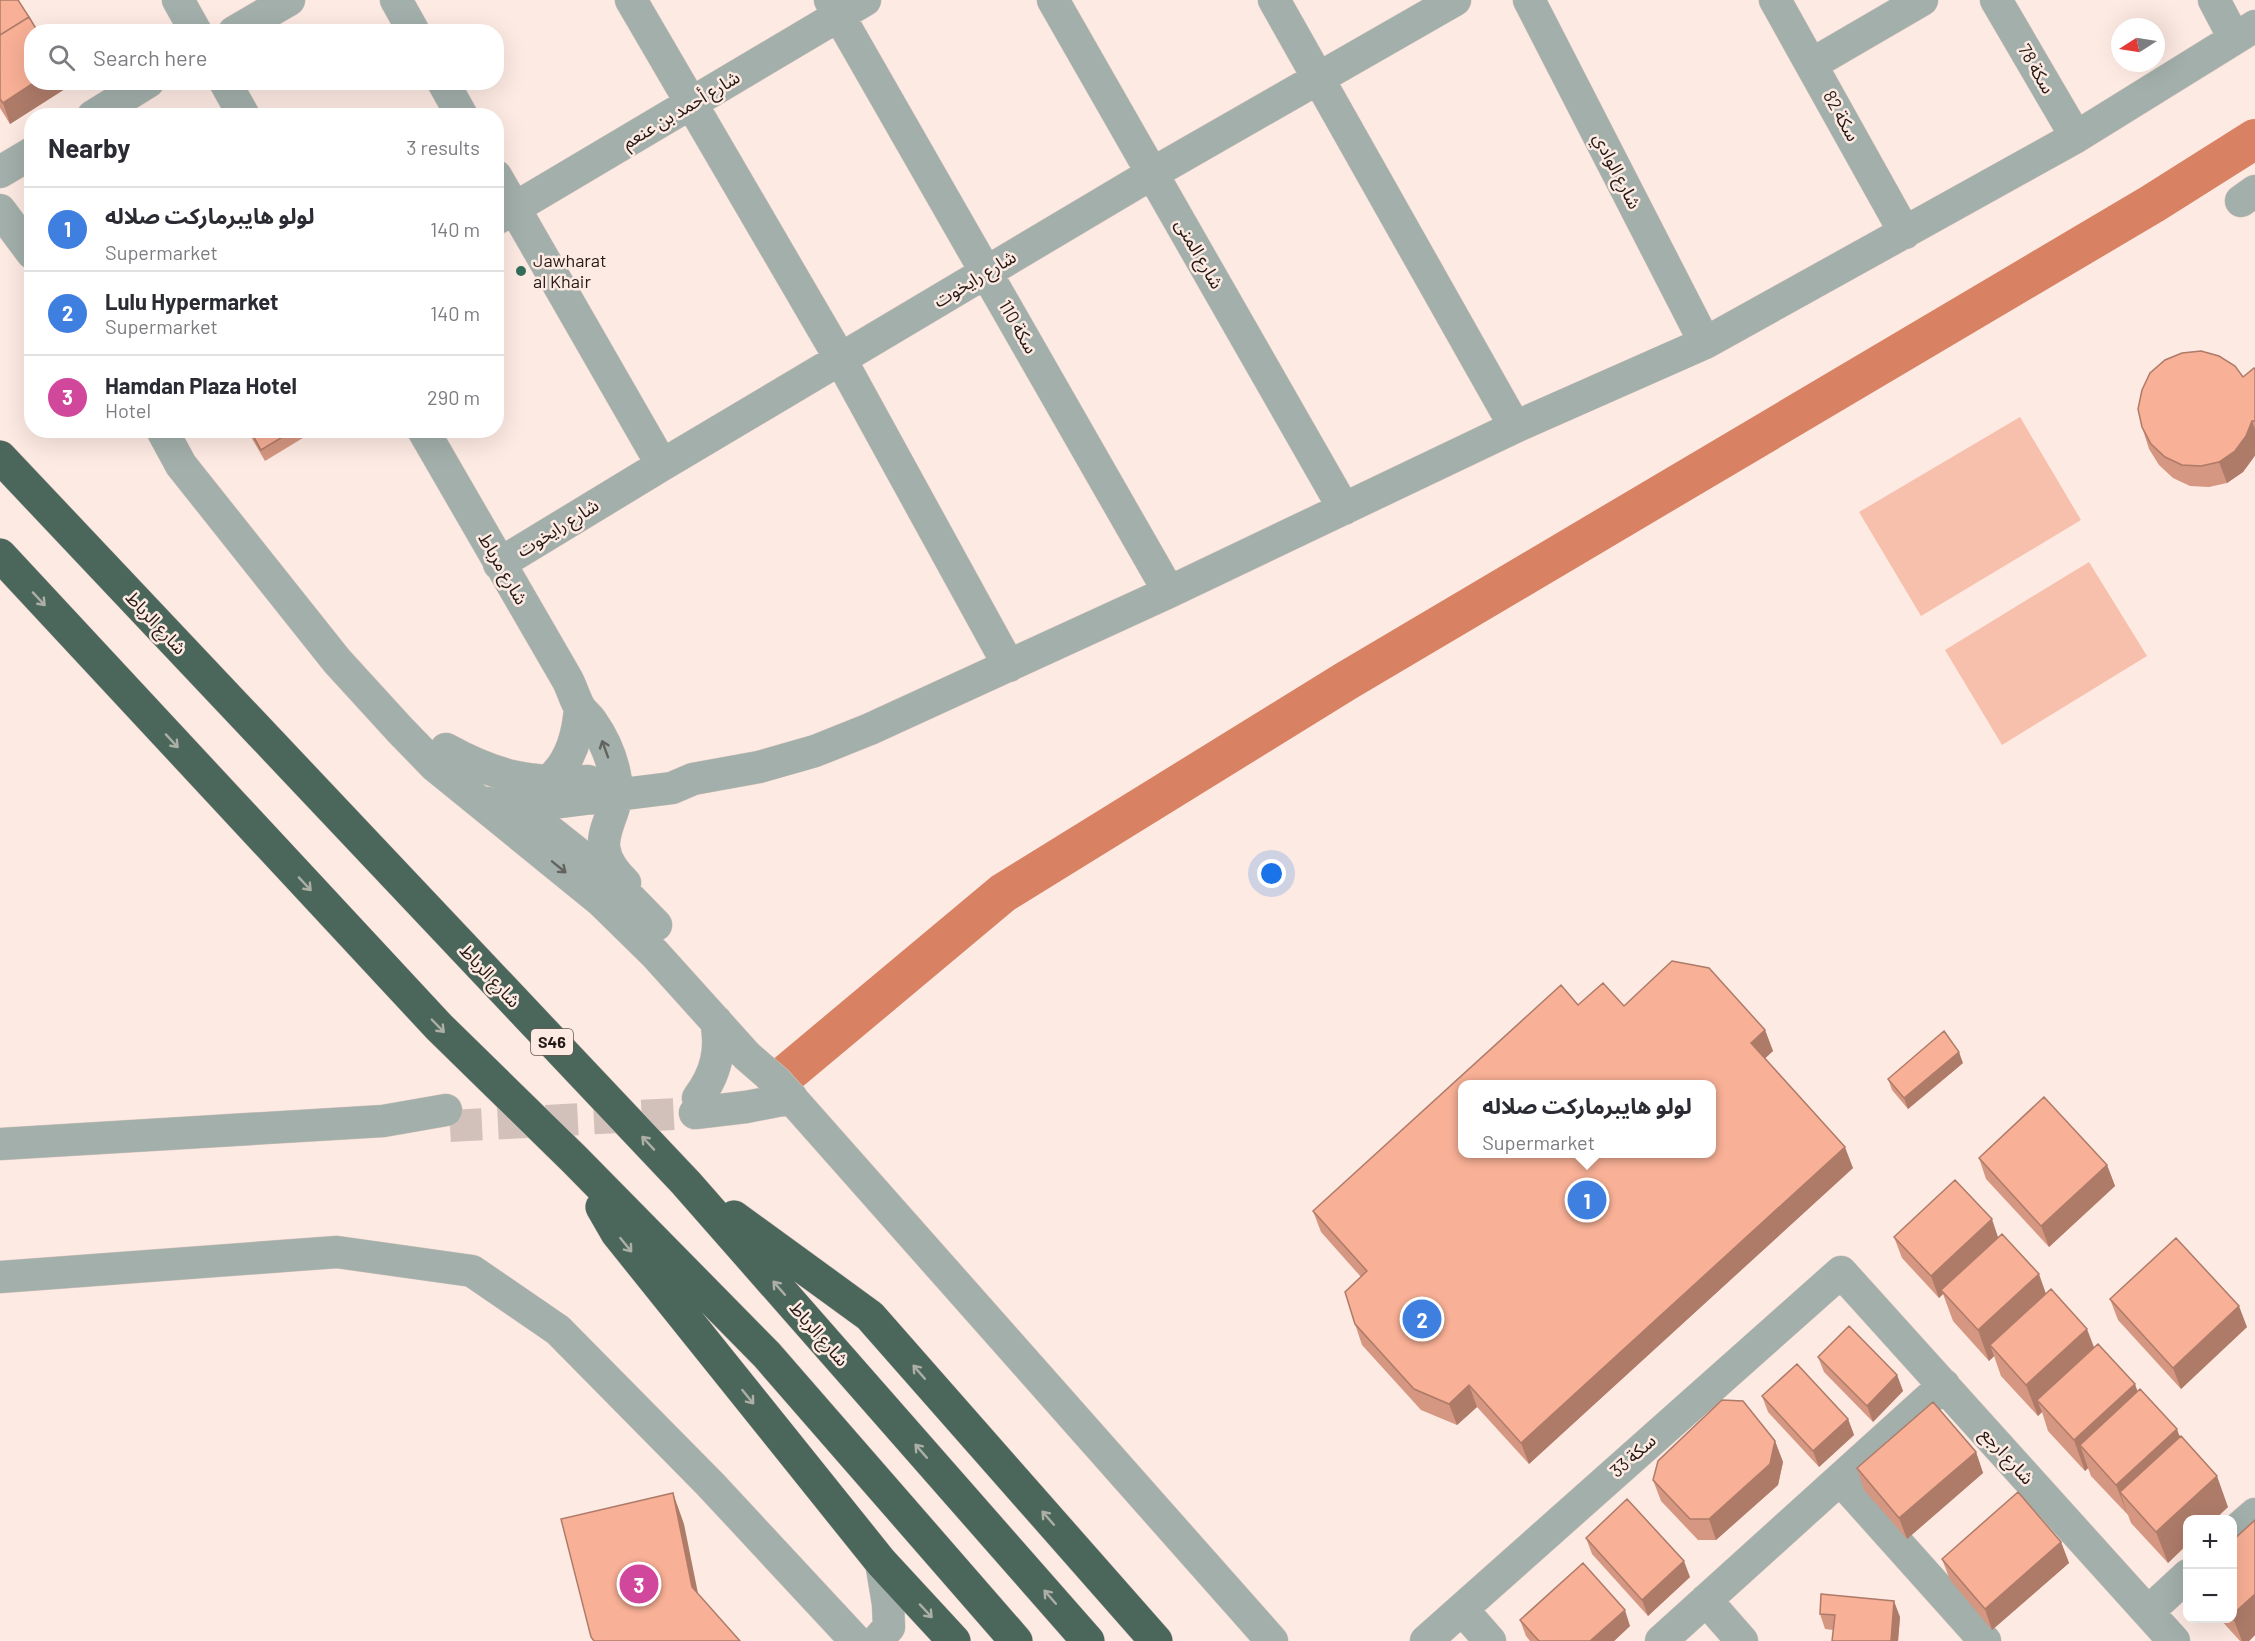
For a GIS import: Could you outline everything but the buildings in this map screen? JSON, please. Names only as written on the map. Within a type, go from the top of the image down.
[{"type":"highway","name":"شارع الرباط","points":[[0,457],[686,1183],[1089,1641]]},
{"type":"highway","points":[[4,561],[439,1027],[574,1159],[766,1355],[1016,1641]]},
{"type":"highway","points":[[574,1159],[617,1233],[881,1562],[954,1641]]},
{"type":"highway","points":[[686,1183],[870,1316],[1156,1641]]},
{"type":"street","points":[[178,0],[192,24]]},
{"type":"street","points":[[248,24],[289,0]]},
{"type":"street","points":[[396,0],[410,24]]},
{"type":"street","points":[[631,0],[841,360],[1009,666]]},
{"type":"street","name":"شارع المنى","points":[[1053,0],[1344,509]]},
{"type":"street","points":[[1274,0],[1515,427]]},
{"type":"street","name":"شارع رايخوت","points":[[500,564],[1153,173],[1455,0]]},
{"type":"street","name":"شارع الوادي","points":[[1529,0],[1705,343]]},
{"type":"street","name":"سكة 82","points":[[1776,0],[1905,233]]},
{"type":"street","points":[[1812,64],[1922,0]]},
{"type":"street","name":"سكة 78","points":[[1996,0],[2076,137]]},
{"type":"street","points":[[447,749],[495,772],[547,782],[672,788],[693,779],[759,767],[815,750],[870,729],[1170,592],[1515,427],[1705,343],[2076,137],[2245,32],[2214,0]]},
{"type":"street","name":"شارع أحمد بن عنعم","points":[[506,213],[692,104],[844,5]]},
{"type":"street","name":"سكة 110","points":[[844,5],[986,272],[1170,592]]},
{"type":"street","points":[[106,108],[135,90]]},
{"type":"street","points":[[229,90],[240,108]]},
{"type":"street","points":[[447,90],[458,108]]},
{"type":"street","points":[[0,172],[24,158]]},
{"type":"street","points":[[0,210],[24,242]]},
{"type":"street","points":[[506,213],[662,465]]},
{"type":"street","points":[[167,438],[181,465],[337,661],[435,766],[480,802],[520,821],[591,863],[637,906],[757,1040],[785,1090]]},
{"type":"street","points":[[170,438],[183,449],[370,674],[405,711],[470,770],[626,925],[759,1068],[785,1090],[1272,1641]]},
{"type":"street","name":"شارع مرباط","points":[[428,438],[567,679],[580,708],[598,731],[616,787]]},
{"type":"street","points":[[520,821],[531,792],[547,782],[559,770],[575,741],[580,708]]},
{"type":"street","points":[[520,821],[616,787]]},
{"type":"street","points":[[616,787],[605,830],[605,849],[611,867],[633,891],[637,906]]},
{"type":"street","points":[[716,1021],[719,1034],[717,1062],[706,1087],[694,1103],[738,1092],[785,1090]]},
{"type":"street","points":[[0,1144],[383,1121],[405,1125],[448,1118]]},
{"type":"street","points":[[0,1277],[337,1252],[472,1271],[558,1330],[710,1484],[856,1641]]},
{"type":"street","name":"شارع ارجع","points":[[1840,1272],[2174,1641]]},
{"type":"street","name":"سكة 33","points":[[1426,1641],[1840,1272]]},
{"type":"street","points":[[1660,1641],[1944,1385]]},
{"type":"street","points":[[1840,1479],[1985,1641]]},
{"type":"street","points":[[2237,1530],[2255,1514]]},
{"type":"street","points":[[877,1641],[889,1628],[888,1604],[881,1562]]},
{"type":"street","points":[[2148,1612],[2183,1579]]},
{"type":"street","points":[[1706,1600],[1742,1641]]},
{"type":"street","points":[[1462,1609],[1490,1641]]},
{"type":"shaded area","points":[[2020,417],[2081,520],[1921,616],[1859,512]]},
{"type":"shaded area","points":[[2089,562],[2147,656],[2002,745],[1945,650]]},
{"type":"waterway","points":[[777,1082],[1003,893],[1346,681],[2152,204],[2255,139]]},
{"type":"tunnel","points":[[450,1126],[695,1113]]},
{"type":"place","name":"Jawharat al Khair","points":[[521,271]]},
{"type":"place","name":"لولو هايبرماركت صلاله","points":[[1587,1200]]},
{"type":"place","name":"Lulu Hypermarket","points":[[1422,1319]]},
{"type":"place","name":"Hamdan Plaza Hotel","points":[[639,1584]]}]
